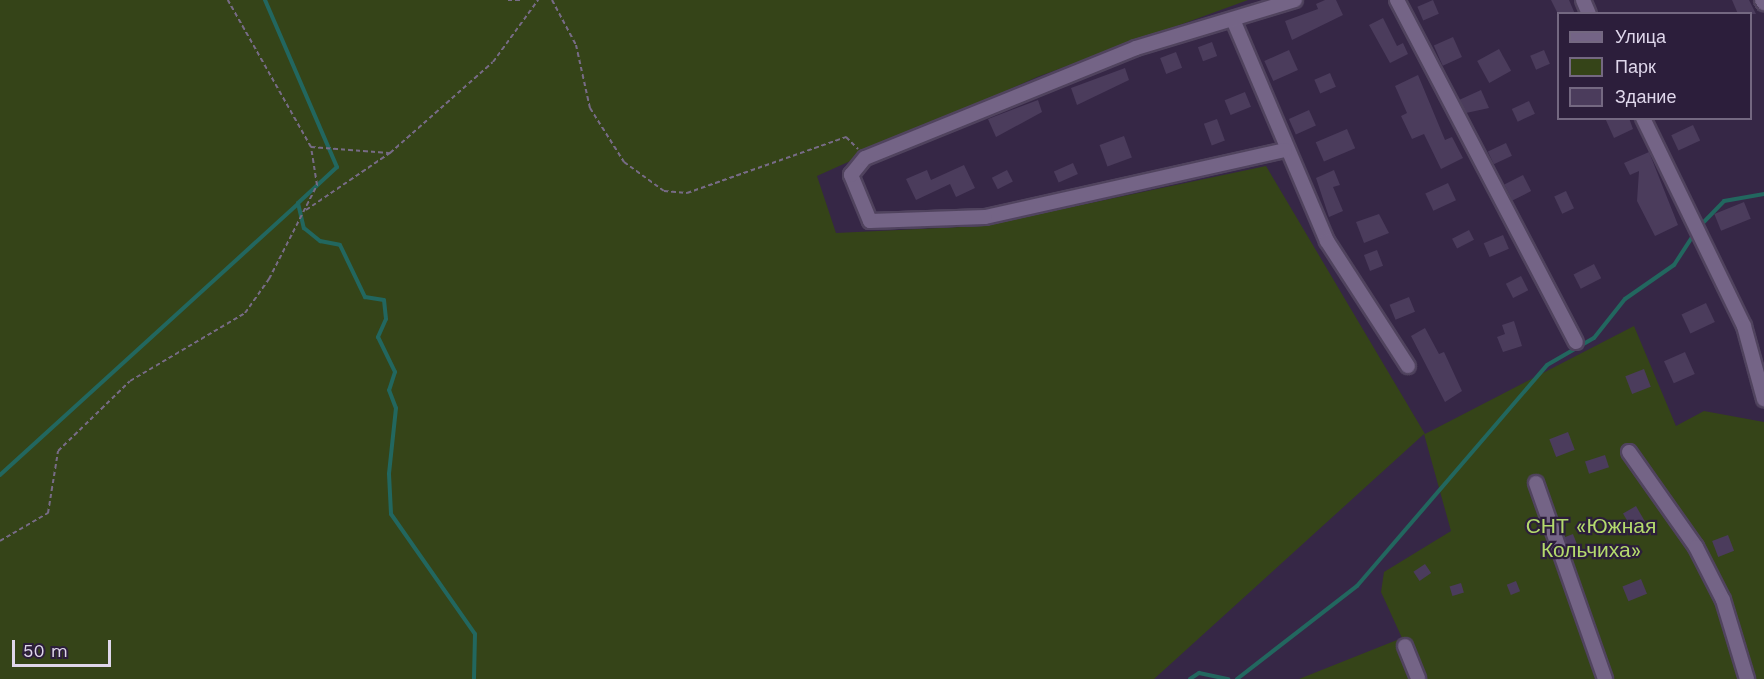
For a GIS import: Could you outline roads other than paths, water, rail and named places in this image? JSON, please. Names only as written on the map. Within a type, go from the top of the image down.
[{"type":"lane","points":[[1285,150],[985,217],[876,221],[866,218],[851,179],[853,169],[866,158],[1136,48],[1234,22],[1295,0]]},
{"type":"lane","points":[[1397,0],[1576,342]]},
{"type":"lane","points":[[1234,22],[1285,150],[1327,241],[1407,366]]},
{"type":"lane","points":[[1644,120],[1744,326],[1764,399]]},
{"type":"lane","points":[[1629,452],[1696,547],[1723,600],[1747,679]]},
{"type":"lane","points":[[1536,483],[1605,679]]},
{"type":"lane","points":[[1405,646],[1418,679]]},
{"type":"waterway","points":[[265,0],[337,167],[298,203],[304,228],[320,241],[340,245],[365,297],[384,300],[386,319],[378,337],[395,372],[389,390],[396,408],[389,474],[391,514],[475,634],[474,679]]},
{"type":"waterway","points":[[1699,227],[1724,201],[1764,194]]},
{"type":"waterway","points":[[0,475],[298,204]]},
{"type":"waterway","points":[[1237,679],[1357,586],[1547,365],[1594,338],[1625,299],[1674,265],[1695,233]]},
{"type":"waterway","points":[[1190,679],[1199,673],[1228,679]]},
{"type":"park label","name":"СНТ «Южная Кольчиха»","points":[[1591,538]]}]
